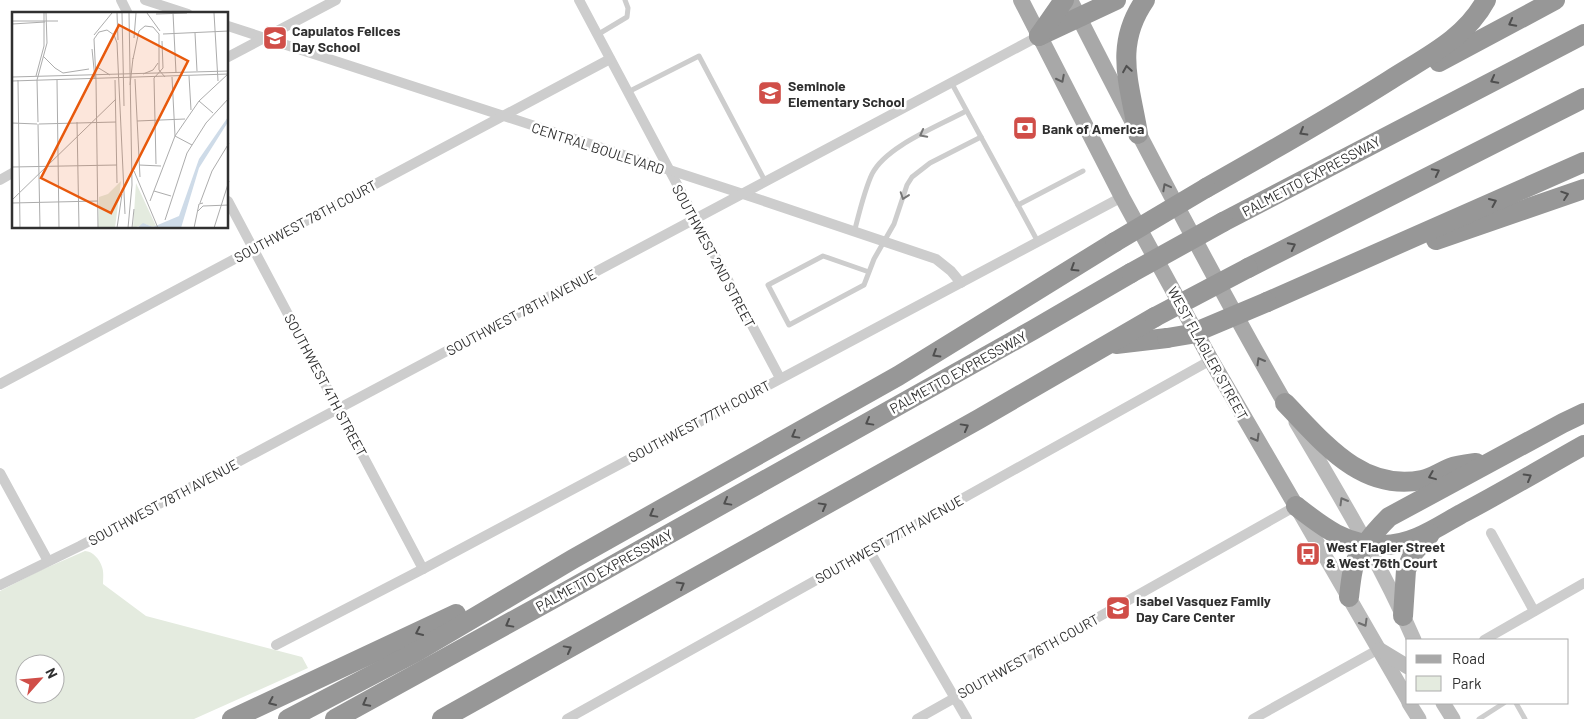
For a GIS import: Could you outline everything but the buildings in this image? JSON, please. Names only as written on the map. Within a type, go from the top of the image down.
[{"type":"highway","points":[[1039,36],[1064,0]]},
{"type":"highway","points":[[1039,36],[1074,9],[1116,0]]},
{"type":"highway","points":[[1138,134],[1125,54],[1130,28],[1145,0]]},
{"type":"highway","points":[[288,719],[416,652],[573,559],[898,376],[1115,242],[1346,108],[1450,42],[1465,29],[1486,0]]},
{"type":"highway","points":[[1346,108],[1420,72],[1555,0]]},
{"type":"highway","name":"PALMETTO EXPRESSWAY","points":[[335,719],[561,595],[1223,222],[1584,34]]},
{"type":"highway","points":[[442,719],[979,419],[1155,317],[1584,98]]},
{"type":"highway","points":[[1107,345],[1190,334],[1584,162]]},
{"type":"highway","points":[[1368,257],[1414,248],[1584,189]]},
{"type":"highway","points":[[1284,403],[1332,451],[1360,471],[1384,480],[1406,482],[1424,479],[1451,467],[1496,459]]},
{"type":"highway","points":[[1349,597],[1357,557],[1389,517],[1584,414]]},
{"type":"highway","points":[[1296,506],[1337,536],[1353,542],[1380,546],[1396,544],[1413,540],[1434,529],[1584,445]]},
{"type":"highway","points":[[1404,616],[1406,570],[1414,552],[1434,529]]},
{"type":"highway","points":[[232,719],[573,559]]},
{"type":"highway","points":[[463,719],[480,698]]},
{"type":"main road","name":"WEST FLAGLER STREET","points":[[1021,0],[1122,197],[1211,360],[1406,696]]},
{"type":"main road","points":[[1074,9],[1242,329],[1367,544],[1404,616],[1414,639]]},
{"type":"main road","points":[[1379,649],[1406,666]]},
{"type":"main road","name":"WEST FLAGLER STREET","points":[[1411,704],[1419,719]]},
{"type":"main road","points":[[1445,704],[1453,719]]},
{"type":"street","points":[[121,0],[127,12]]},
{"type":"street","points":[[145,0],[182,12]]},
{"type":"street","points":[[229,56],[336,0]]},
{"type":"street","name":"SOUTHWEST 2ND STREET","points":[[579,0],[780,378]]},
{"type":"street","name":"CENTRAL BOULEVARD","points":[[229,26],[936,259],[951,270],[961,282]]},
{"type":"street","name":"SOUTHWEST 78TH AVENUE","points":[[0,585],[80,546],[1039,36]]},
{"type":"street","name":"SOUTHWEST 78TH COURT","points":[[0,384],[610,59]]},
{"type":"street","points":[[0,180],[12,173]]},
{"type":"street","name":"SOUTHWEST 77TH COURT","points":[[276,645],[423,569],[1122,197]]},
{"type":"street","name":"SOUTHWEST 4TH STREET","points":[[229,203],[423,569]]},
{"type":"street","name":"SOUTHWEST 77TH AVENUE","points":[[567,719],[1211,360]]},
{"type":"street","points":[[0,473],[48,561]]},
{"type":"street","name":"SOUTHWEST 76TH COURT","points":[[917,719],[1296,506]]},
{"type":"street","points":[[1491,533],[1534,611]]},
{"type":"street","points":[[870,550],[967,719]]},
{"type":"street","points":[[1486,639],[1584,583]]},
{"type":"street","points":[[1253,719],[1379,649]]},
{"type":"lane","points":[[597,35],[627,17],[628,8],[626,0]]},
{"type":"lane","points":[[628,92],[699,56],[766,182]]},
{"type":"lane","points":[[950,82],[1038,242]]},
{"type":"lane","points":[[854,232],[871,175],[878,164],[898,148],[966,111]]},
{"type":"lane","points":[[869,272],[823,256],[768,285],[789,325],[864,285],[869,272],[874,259],[894,224],[907,185],[912,177],[930,163],[981,137]]},
{"type":"lane","points":[[1018,205],[1083,170]]},
{"type":"lane","points":[[1479,719],[1502,704]]},
{"type":"lane","points":[[1517,704],[1525,719]]},
{"type":"green space","points":[[88,551],[96,556],[101,564],[103,584],[146,616],[302,657],[308,668],[194,719],[0,719],[0,591],[39,571]]},
{"type":"place","name":"Capulatos Felices Day School","points":[[275,38]]},
{"type":"place","name":"Seminole Elementary School","points":[[770,93]]},
{"type":"place","name":"Bank of America","points":[[1025,128]]},
{"type":"place","name":"West Flagler Street & West 76th Court","points":[[1308,554]]},
{"type":"place","name":"Isabel Vasquez Family Day Care Center","points":[[1118,608]]}]
